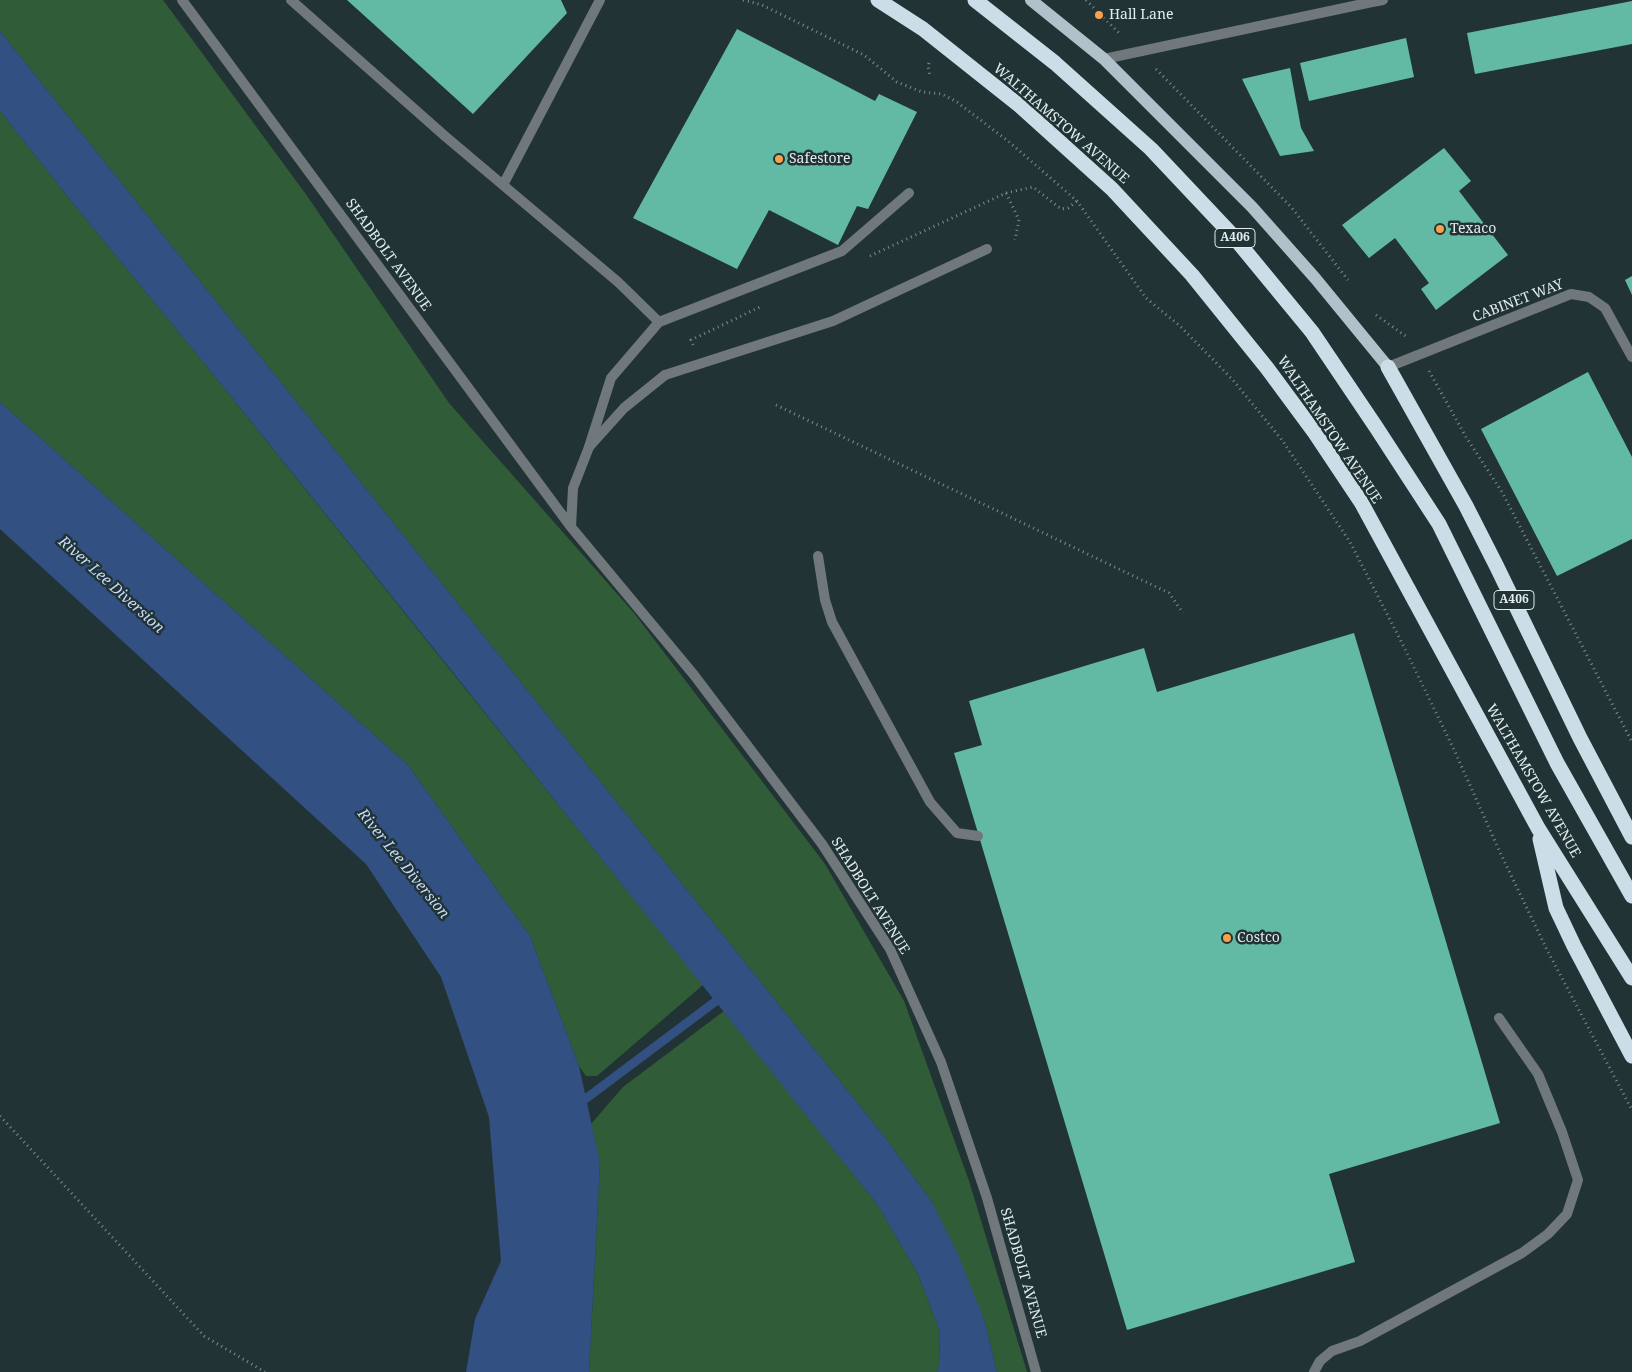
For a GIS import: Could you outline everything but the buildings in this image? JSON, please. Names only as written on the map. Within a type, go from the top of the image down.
[{"type":"highway","name":"WALTHAMSTOW AVENUE","points":[[878,0],[924,29],[1020,106],[1112,189],[1192,275],[1267,368],[1315,433],[1361,502],[1538,828],[1632,978]]},
{"type":"highway","name":"WALTHAMSTOW AVENUE","points":[[975,0],[1055,63],[1150,149],[1233,236],[1312,332],[1439,524],[1557,763],[1632,896]]},
{"type":"highway","name":"A406","points":[[1388,367],[1466,506],[1580,738],[1632,837]]},
{"type":"highway","points":[[1538,828],[1556,908],[1632,1056]]},
{"type":"main road","points":[[1031,0],[1104,59],[1252,207],[1315,278],[1388,367]]},
{"type":"street","name":"SHADBOLT AVENUE","points":[[182,0],[571,526],[694,675],[822,844],[890,949],[941,1062],[987,1198],[1036,1372]]},
{"type":"street","points":[[291,0],[503,185],[618,282],[659,322]]},
{"type":"street","points":[[503,185],[600,0]]},
{"type":"street","points":[[1104,59],[1383,0]]},
{"type":"street","points":[[571,526],[573,488],[589,447],[611,378],[659,322],[842,251],[909,192]]},
{"type":"street","points":[[589,447],[624,408],[665,375],[833,321],[987,249]]},
{"type":"street","name":"CABINET WAY","points":[[1388,367],[1570,294],[1589,297],[1605,308],[1632,357]]},
{"type":"street","points":[[818,556],[825,600],[832,622],[930,802],[956,832],[978,836]]},
{"type":"street","points":[[1314,1372],[1320,1361],[1332,1351],[1360,1341],[1522,1253],[1548,1234],[1567,1214],[1578,1180],[1562,1132],[1538,1074],[1499,1018]]},
{"type":"path","points":[[743,0],[762,5],[864,56],[897,82],[922,92],[942,94],[957,102],[1008,141],[1077,201],[1146,298],[1180,326],[1232,379],[1282,440],[1350,542],[1456,754],[1546,948],[1632,1110]]},
{"type":"path","points":[[864,259],[1006,193],[1033,187],[1061,209],[1068,208],[1077,201]]},
{"type":"path","points":[[1006,193],[1019,220],[1015,240]]},
{"type":"path","points":[[700,364],[691,340],[768,304]]},
{"type":"path","points":[[776,405],[1169,593],[1183,613]]},
{"type":"path","points":[[0,1116],[204,1336],[265,1372]]},
{"type":"green space","points":[[0,0],[163,0],[305,193],[449,403],[634,613],[825,864],[904,1001],[969,1181],[1027,1372],[997,1372],[985,1322],[932,1202],[884,1136],[0,31]]},
{"type":"green space","points":[[0,111],[703,985],[597,1076],[586,1076],[579,1066],[530,936],[408,765],[0,402]]},
{"type":"green space","points":[[724,1011],[877,1204],[918,1274],[940,1332],[937,1372],[589,1372],[600,1163],[591,1124],[623,1087]]},
{"type":"water","points":[[0,31],[884,1136],[932,1202],[958,1254],[985,1322],[997,1372],[937,1372],[940,1332],[918,1274],[877,1204],[443,660],[0,111]]},
{"type":"water","name":"River Lee Diversion","points":[[0,402],[408,765],[530,936],[579,1066],[600,1163],[589,1372],[466,1372],[475,1319],[501,1261],[489,1117],[441,977],[366,864],[0,529]]},
{"type":"waterway","points":[[576,1106],[724,995]]},
{"type":"place","name":"Hall Lane","points":[[1099,15]]},
{"type":"place","name":"Safestore","points":[[779,159]]},
{"type":"place","name":"Texaco","points":[[1440,229]]},
{"type":"place","name":"Costco","points":[[1227,938]]}]
